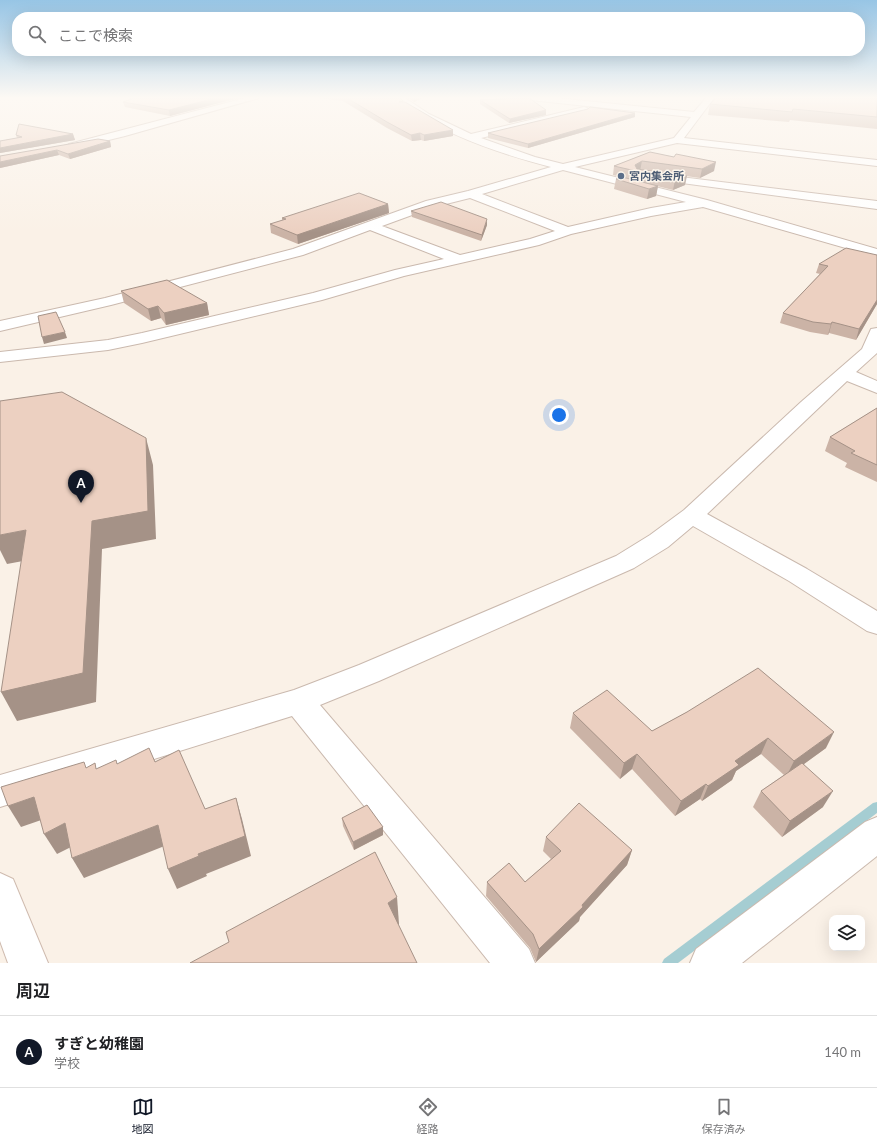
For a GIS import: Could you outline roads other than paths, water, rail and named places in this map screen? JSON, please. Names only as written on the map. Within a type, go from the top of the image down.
[{"type":"street","points":[[65,147],[83,143]]},
{"type":"street","points":[[487,143],[531,159],[703,203],[877,253]]},
{"type":"street","points":[[0,326],[106,302],[298,252],[416,208],[566,167],[665,143]]},
{"type":"street","points":[[703,143],[877,163]]},
{"type":"street","points":[[566,167],[643,175],[877,205]]},
{"type":"street","points":[[471,194],[567,231]]},
{"type":"street","points":[[0,357],[108,345],[142,338],[317,297],[400,273],[534,242],[567,231],[652,212],[703,203]]},
{"type":"street","points":[[371,226],[458,259]]},
{"type":"street","points":[[0,791],[298,701],[369,673],[625,562],[658,541],[692,515],[808,406],[870,351],[877,333]]},
{"type":"street","points":[[844,374],[877,387]]},
{"type":"street","points":[[692,515],[798,575],[877,624]]},
{"type":"street","points":[[298,701],[515,963]]},
{"type":"street","points":[[710,963],[877,834]]},
{"type":"street","points":[[0,892],[28,963]]},
{"type":"waterway","points":[[668,963],[877,807]]},
{"type":"place","name":"宮内集会所","points":[[621,176]]},
{"type":"place","name":"すぎと幼稚園","points":[[81,503]]}]
